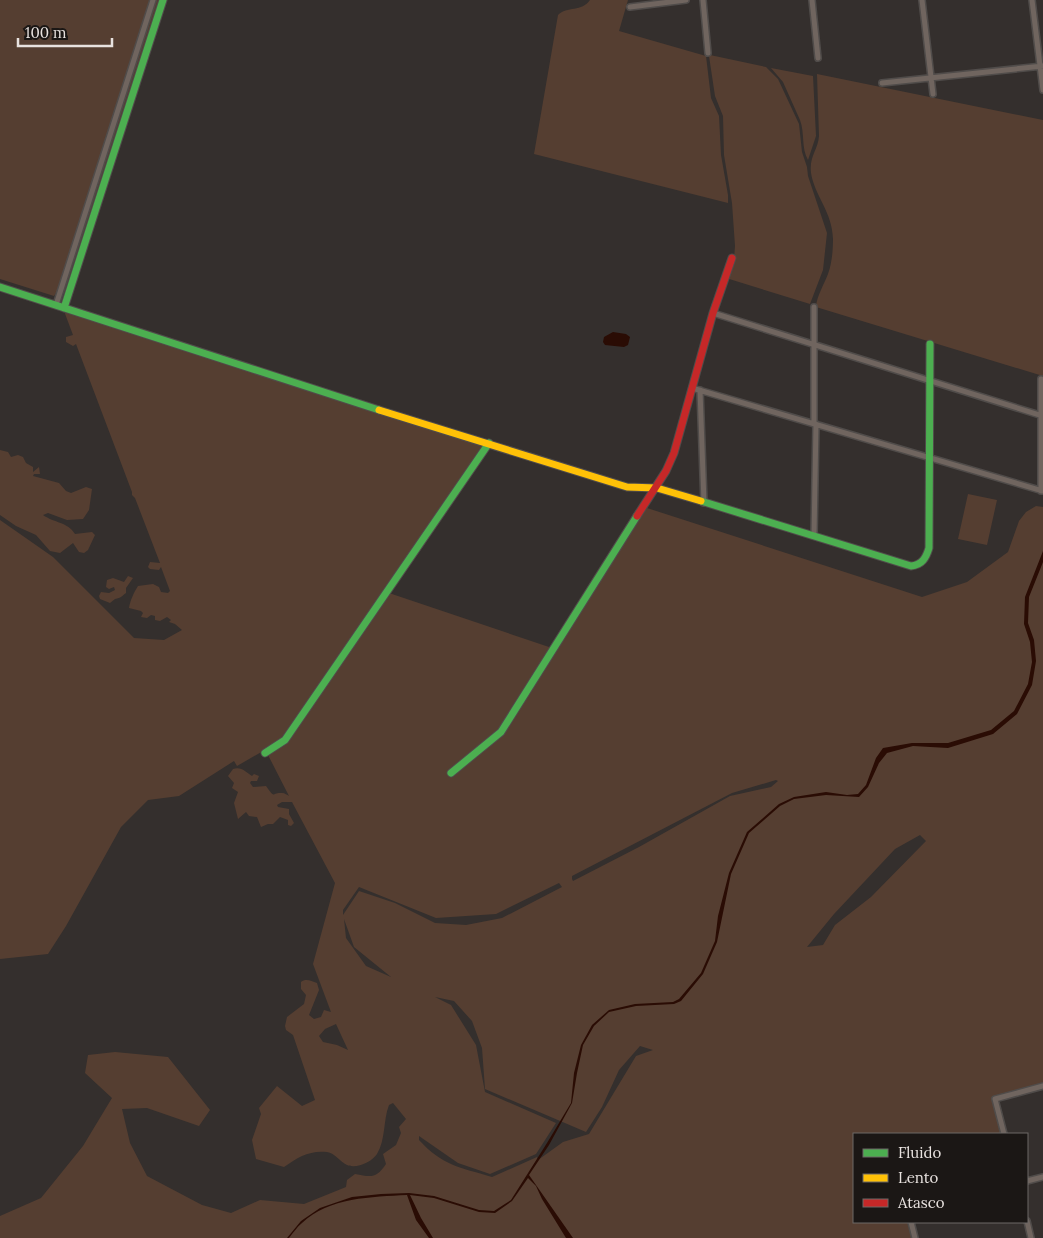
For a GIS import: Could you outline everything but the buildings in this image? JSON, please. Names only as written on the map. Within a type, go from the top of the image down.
[{"type":"street","points":[[56,305],[153,0]]},
{"type":"street","points":[[64,308],[163,0]]},
{"type":"street","points":[[630,7],[686,0]]},
{"type":"street","points":[[703,0],[708,54]]},
{"type":"street","points":[[812,0],[818,58]]},
{"type":"street","points":[[922,0],[933,94]]},
{"type":"street","points":[[1032,0],[1042,66],[1043,90]]},
{"type":"street","points":[[882,83],[1042,66]]},
{"type":"street","points":[[451,773],[501,732],[666,472],[696,389],[713,313],[732,258]]},
{"type":"street","points":[[0,287],[446,432],[489,443],[627,487],[657,488],[912,566],[917,566],[927,556],[929,548],[930,344]]},
{"type":"street","points":[[814,307],[814,536]]},
{"type":"street","points":[[713,313],[1042,416]]},
{"type":"street","points":[[696,389],[1042,491],[1042,378]]},
{"type":"street","points":[[696,389],[704,503]]},
{"type":"street","points":[[265,753],[285,740],[489,443]]},
{"type":"street","points":[[1004,1133],[995,1099],[1043,1086]]},
{"type":"street","points":[[1028,1181],[1043,1177]]},
{"type":"street","points":[[911,1223],[915,1238]]},
{"type":"street","points":[[1027,1223],[1031,1238]]},
{"type":"shaded area","points":[[0,0],[151,0],[58,290],[54,296],[0,279]]},
{"type":"shaded area","points":[[156,0],[159,0],[64,294],[63,292]]},
{"type":"shaded area","points":[[590,0],[628,0],[619,31],[706,56],[711,98],[719,116],[721,155],[728,203],[534,154],[558,15],[562,12],[579,8]]},
{"type":"shaded area","points":[[710,55],[766,67],[778,79],[799,124],[802,152],[808,176],[827,233],[823,270],[810,304],[726,278],[734,259],[732,203],[724,155],[723,116],[715,96]]},
{"type":"shaded area","points":[[771,68],[813,76],[816,136],[808,160],[804,151],[800,120],[783,82]]},
{"type":"shaded area","points":[[817,74],[1043,120],[1043,376],[816,307],[828,274],[833,239],[830,220],[816,190],[811,173],[811,162],[819,136]]},
{"type":"shaded area","points":[[64,311],[484,444],[284,739],[237,766],[234,761],[179,796],[148,800],[121,827],[66,926],[48,954],[0,959],[0,520],[53,557],[134,638],[164,640],[182,630],[169,622],[171,620],[167,617],[160,621],[155,620],[155,616],[151,615],[147,618],[141,617],[143,613],[141,611],[129,608],[138,586],[153,584],[159,587],[161,592],[168,593],[170,591],[161,567],[159,570],[148,567],[150,562],[160,563],[135,498],[132,495],[76,344],[73,346],[66,342],[66,337],[73,335]]},
{"type":"shaded area","points":[[613,332],[626,334],[630,337],[628,345],[624,347],[605,345],[603,342],[604,337]]},
{"type":"shaded area","points":[[0,450],[8,452],[11,457],[18,455],[23,457],[26,463],[33,467],[33,472],[39,467],[40,474],[34,474],[33,476],[59,483],[66,491],[71,493],[86,487],[92,489],[89,510],[83,519],[67,520],[48,513],[43,515],[69,527],[75,534],[92,532],[95,535],[88,550],[84,553],[79,552],[73,543],[60,553],[50,551],[36,535],[16,526],[0,515]]},
{"type":"shaded area","points":[[968,494],[997,500],[987,545],[958,539]]},
{"type":"shaded area","points":[[1036,506],[1043,507],[1043,1083],[995,1096],[993,1099],[1002,1133],[853,1133],[853,1223],[907,1223],[912,1238],[0,1238],[0,1216],[41,1198],[83,1146],[112,1098],[85,1073],[88,1055],[115,1052],[168,1057],[210,1110],[199,1126],[147,1108],[122,1109],[130,1143],[147,1176],[202,1205],[231,1213],[260,1200],[304,1204],[346,1187],[347,1180],[355,1174],[376,1175],[386,1164],[383,1154],[396,1145],[401,1133],[399,1127],[406,1119],[393,1103],[389,1105],[387,1111],[380,1148],[375,1157],[364,1164],[347,1165],[333,1154],[327,1152],[315,1152],[304,1155],[284,1167],[256,1159],[252,1140],[261,1114],[259,1108],[277,1086],[302,1106],[315,1100],[293,1035],[286,1030],[285,1026],[287,1017],[304,1004],[306,995],[301,989],[301,982],[305,980],[317,983],[319,990],[309,1015],[314,1019],[321,1017],[324,1010],[331,1012],[313,964],[335,883],[292,802],[282,802],[277,805],[278,807],[289,809],[289,814],[294,823],[291,826],[288,825],[288,820],[280,817],[273,824],[261,827],[257,817],[249,816],[246,812],[238,819],[234,803],[238,792],[232,788],[234,783],[228,776],[233,769],[241,769],[252,776],[254,774],[259,776],[257,781],[251,781],[250,783],[253,787],[266,786],[273,794],[283,793],[289,796],[268,755],[287,741],[389,593],[552,648],[498,730],[447,773],[450,777],[503,733],[647,508],[922,597],[967,582],[1008,552],[1019,521],[1026,512]],"holes":[[[778,781],[771,787],[730,796],[639,847],[573,881],[572,879],[572,876],[732,793]],[[920,835],[926,841],[871,897],[835,925],[823,945],[807,947],[834,914],[895,849]],[[559,883],[562,887],[502,918],[466,925],[435,923],[395,903],[359,891],[343,915],[343,910],[359,887],[436,918],[496,914]],[[344,919],[354,947],[391,977],[366,966],[346,938]],[[435,997],[454,1001],[472,1021],[482,1048],[485,1089],[586,1132],[602,1107],[619,1070],[640,1046],[653,1050],[636,1056],[589,1134],[563,1142],[538,1160],[537,1157],[492,1177],[461,1168],[444,1160],[428,1149],[419,1140],[419,1136],[458,1163],[490,1174],[536,1154],[556,1123],[485,1092],[476,1045],[451,1005]],[[336,1024],[348,1050],[323,1042],[319,1036],[325,1029]]]},
{"type":"shaded area","points":[[1043,551],[1043,562],[1029,597],[1028,623],[1034,640],[1036,661],[1032,685],[1017,714],[993,734],[948,748],[913,746],[887,753],[879,763],[868,787],[859,797],[826,795],[794,799],[780,806],[749,833],[731,874],[717,942],[703,974],[681,1001],[674,1004],[636,1006],[609,1012],[594,1026],[583,1045],[572,1103],[549,1145],[529,1175],[573,1238],[566,1238],[536,1186],[528,1178],[512,1201],[495,1213],[479,1212],[434,1198],[410,1195],[433,1238],[429,1238],[416,1220],[407,1195],[366,1198],[338,1203],[313,1214],[287,1238],[301,1221],[320,1208],[352,1197],[409,1193],[434,1196],[479,1210],[494,1211],[511,1200],[571,1103],[574,1073],[581,1045],[592,1025],[609,1010],[635,1004],[673,1002],[679,999],[701,973],[715,941],[718,916],[729,873],[747,832],[779,804],[794,797],[826,792],[847,795],[858,794],[866,785],[876,758],[883,748],[912,743],[948,743],[991,730],[1014,711],[1028,684],[1032,662],[1030,642],[1024,624],[1025,597]]},
{"type":"shaded area","points":[[128,576],[133,578],[126,588],[126,593],[110,603],[100,599],[101,592],[109,593],[115,590],[114,587],[109,589],[106,587],[107,580],[113,578],[124,582]]},
{"type":"traffic: fast","points":[[64,308],[163,0]]},
{"type":"traffic: fast","points":[[0,287],[379,410]]},
{"type":"traffic: fast","points":[[701,501],[911,566],[921,563],[929,548],[930,344]]},
{"type":"traffic: fast","points":[[265,753],[285,740],[489,443]]},
{"type":"traffic: fast","points":[[451,773],[501,732],[637,516]]},
{"type":"traffic: slow","points":[[379,410],[627,487],[657,488],[701,501]]},
{"type":"traffic: jam","points":[[637,516],[666,471],[674,453],[713,313],[732,258]]}]
